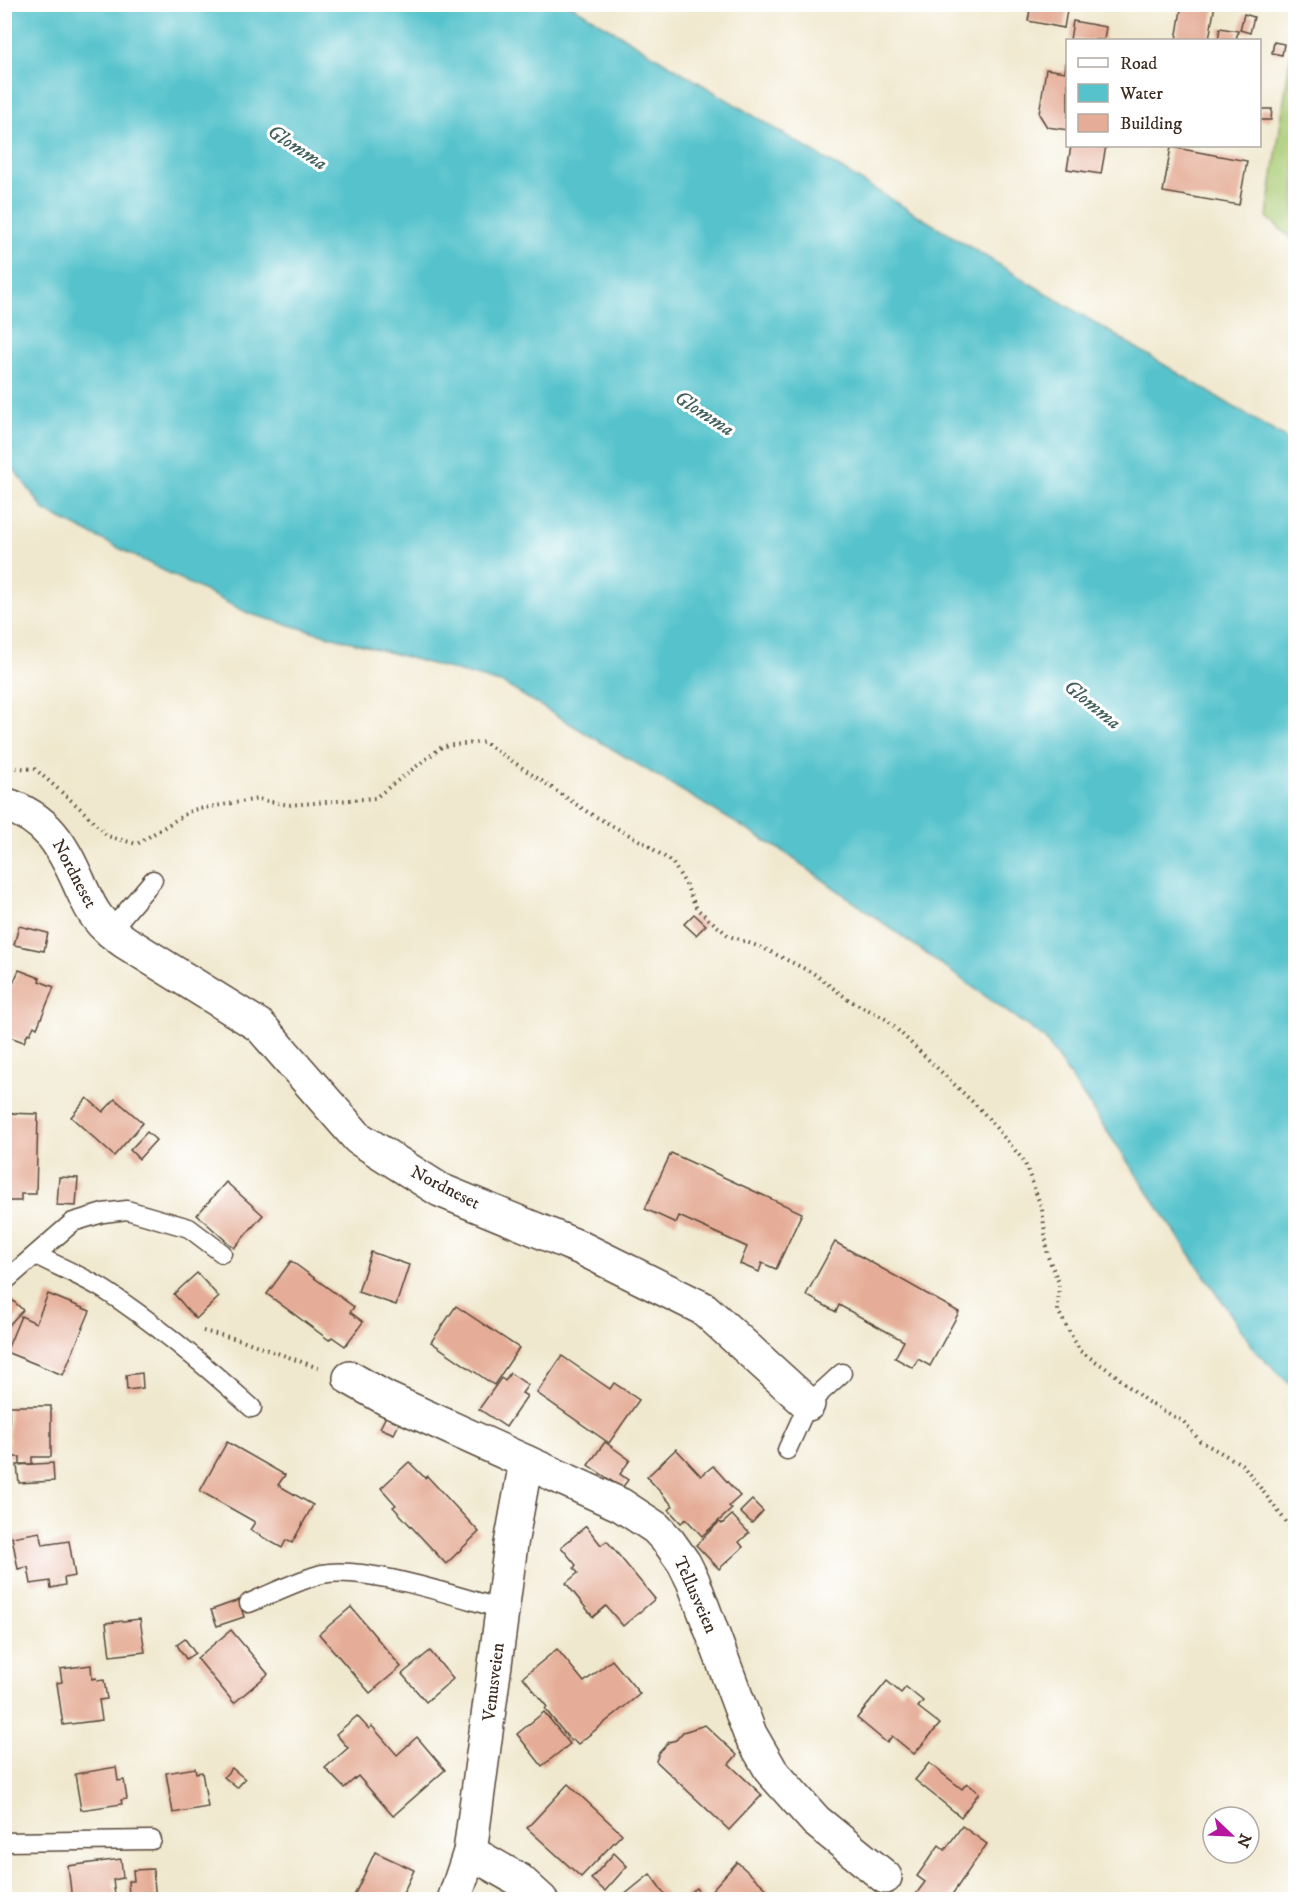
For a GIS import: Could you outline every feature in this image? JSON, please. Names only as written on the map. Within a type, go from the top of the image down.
[{"type":"street","name":"Nordneset","points":[[4,804],[20,809],[40,821],[55,837],[97,917],[110,931],[260,1026],[358,1138],[440,1190],[581,1248],[698,1305],[808,1404]]},
{"type":"street","name":"Tellusveien","points":[[350,1378],[387,1399],[621,1505],[656,1528],[669,1542],[693,1581],[750,1734],[772,1772],[816,1821],[885,1877]]},
{"type":"street","name":"Venusveien","points":[[454,1899],[470,1852],[502,1609],[526,1462]]},
{"type":"street","points":[[470,1852],[519,1880],[541,1899]]},
{"type":"lane","name":"Nordneset","points":[[110,931],[153,880]]},
{"type":"lane","points":[[4,1282],[73,1222],[103,1213],[127,1210],[189,1228],[222,1253]]},
{"type":"lane","points":[[36,1255],[104,1289],[138,1313],[213,1372],[252,1408]]},
{"type":"lane","points":[[788,1450],[808,1404],[842,1373]]},
{"type":"lane","points":[[249,1603],[323,1574],[353,1573],[414,1585],[502,1609]]},
{"type":"lane","points":[[4,1842],[152,1840]]},
{"type":"path","points":[[4,767],[35,769],[81,809],[107,836],[137,844],[192,810],[258,799],[290,805],[375,798],[443,746],[484,741],[588,813],[644,843],[672,862],[698,909],[729,936],[763,948],[813,973],[849,1000],[886,1019],[981,1111],[1024,1161],[1042,1209],[1048,1257],[1059,1283],[1058,1311],[1080,1351],[1113,1373],[1146,1401],[1184,1422],[1200,1441],[1243,1465],[1296,1535]]},
{"type":"path","points":[[198,1330],[242,1340],[350,1378]]},
{"type":"green space","points":[[1295,25],[1295,242],[1267,217]]},
{"type":"water","name":"Glomma","points":[[5,4],[571,5],[1295,444],[1295,1389],[1257,1353],[1044,1038],[784,852],[504,684],[250,614],[45,511],[5,457]]},
{"type":"building","points":[[1031,4],[1068,4],[1064,28],[1028,21]]},
{"type":"building","points":[[1182,4],[1215,4],[1209,39],[1176,39]]},
{"type":"building","points":[[1244,14],[1254,17],[1250,33],[1240,30]]},
{"type":"building","points":[[1073,21],[1106,27],[1104,39],[1070,39]]},
{"type":"building","points":[[1220,28],[1238,31],[1236,39],[1218,39]]},
{"type":"building","points":[[1274,42],[1284,44],[1282,55],[1272,53]]},
{"type":"building","points":[[1066,63],[1066,130],[1047,127],[1039,114],[1046,69],[1065,72]]},
{"type":"building","points":[[1261,109],[1272,109],[1271,120],[1261,120]]},
{"type":"building","points":[[1071,147],[1106,147],[1101,174],[1067,169]]},
{"type":"building","points":[[1171,147],[1247,161],[1239,205],[1163,192]]},
{"type":"building","points":[[694,914],[706,925],[696,935],[684,924]]},
{"type":"building","points":[[19,926],[48,933],[44,951],[14,945]]},
{"type":"building","points":[[19,970],[40,978],[39,981],[54,987],[37,1028],[34,1026],[24,1042],[4,1035],[4,1004]]},
{"type":"building","points":[[87,1098],[103,1112],[115,1099],[143,1123],[114,1156],[71,1117]]},
{"type":"building","points":[[4,1113],[38,1114],[36,1194],[21,1194],[21,1201],[7,1201],[7,1193],[4,1193]]},
{"type":"building","points":[[147,1132],[156,1140],[139,1159],[130,1150]]},
{"type":"building","points":[[671,1153],[802,1213],[776,1269],[762,1263],[759,1272],[740,1264],[747,1247],[679,1216],[676,1223],[645,1209]]},
{"type":"building","points":[[59,1177],[78,1178],[76,1206],[57,1205]]},
{"type":"building","points":[[226,1182],[263,1215],[234,1248],[197,1215]]},
{"type":"building","points":[[835,1242],[959,1312],[930,1366],[918,1359],[913,1368],[895,1358],[904,1341],[839,1305],[836,1312],[806,1295]]},
{"type":"building","points":[[371,1252],[409,1265],[396,1305],[358,1292]]},
{"type":"building","points":[[291,1261],[354,1307],[350,1312],[363,1322],[345,1346],[332,1337],[329,1340],[267,1294]]},
{"type":"building","points":[[197,1273],[219,1297],[196,1319],[174,1294]]},
{"type":"building","points":[[48,1294],[90,1311],[63,1375],[6,1352],[21,1316],[36,1323]]},
{"type":"building","points":[[8,1296],[23,1310],[4,1330],[4,1300]]},
{"type":"building","points":[[456,1306],[519,1348],[494,1385],[431,1342]]},
{"type":"building","points":[[562,1356],[610,1389],[614,1383],[639,1400],[609,1443],[537,1393]]},
{"type":"building","points":[[142,1373],[143,1388],[127,1390],[126,1375]]},
{"type":"building","points":[[510,1373],[528,1385],[522,1393],[527,1396],[506,1427],[479,1409],[501,1378],[505,1381]]},
{"type":"building","points":[[9,1406],[51,1406],[51,1457],[32,1457],[32,1464],[20,1464],[20,1457],[9,1457]]},
{"type":"building","points":[[386,1416],[400,1422],[394,1434],[380,1428]]},
{"type":"building","points":[[227,1442],[285,1475],[278,1485],[313,1505],[292,1543],[286,1540],[282,1548],[250,1530],[255,1522],[200,1491]]},
{"type":"building","points":[[605,1442],[630,1460],[620,1474],[628,1480],[622,1488],[588,1465]]},
{"type":"building","points":[[676,1449],[701,1476],[713,1466],[740,1496],[729,1506],[732,1509],[702,1536],[686,1519],[681,1523],[669,1510],[673,1506],[647,1477]]},
{"type":"building","points":[[409,1462],[425,1478],[427,1476],[479,1532],[446,1564],[393,1507],[396,1505],[381,1488]]},
{"type":"building","points":[[53,1463],[54,1481],[19,1483],[17,1465]]},
{"type":"building","points":[[752,1500],[763,1511],[752,1523],[740,1512]]},
{"type":"building","points":[[732,1515],[749,1533],[739,1542],[743,1547],[719,1569],[696,1545],[719,1522],[722,1524]]},
{"type":"building","points":[[586,1526],[601,1545],[607,1541],[655,1599],[623,1626],[606,1606],[593,1617],[566,1583],[578,1573],[574,1568],[576,1565],[561,1547]]},
{"type":"building","points":[[40,1532],[43,1545],[69,1541],[75,1576],[64,1578],[65,1585],[51,1588],[50,1581],[31,1584],[28,1567],[18,1569],[12,1537]]},
{"type":"building","points":[[239,1600],[244,1617],[217,1626],[211,1610]]},
{"type":"building","points":[[351,1607],[401,1667],[370,1693],[319,1634]]},
{"type":"building","points":[[140,1619],[145,1652],[110,1656],[106,1623]]},
{"type":"building","points":[[231,1630],[268,1674],[234,1703],[197,1658]]},
{"type":"building","points":[[185,1639],[195,1653],[186,1659],[177,1645]]},
{"type":"building","points":[[557,1649],[584,1682],[612,1660],[640,1694],[578,1744],[573,1739],[571,1741],[523,1677]]},
{"type":"building","points":[[430,1651],[453,1679],[426,1702],[402,1674]]},
{"type":"building","points":[[91,1665],[92,1679],[104,1680],[107,1699],[99,1700],[102,1720],[63,1725],[57,1683],[62,1682],[60,1669]]},
{"type":"building","points":[[887,1681],[901,1693],[906,1687],[923,1701],[918,1707],[940,1724],[914,1754],[892,1736],[887,1743],[857,1718]]},
{"type":"building","points":[[544,1712],[570,1744],[542,1766],[517,1734]]},
{"type":"building","points":[[357,1716],[369,1729],[372,1726],[397,1755],[417,1737],[445,1770],[393,1816],[358,1776],[344,1788],[325,1768],[348,1748],[336,1734]]},
{"type":"building","points":[[705,1725],[737,1755],[729,1764],[762,1795],[729,1830],[656,1761],[659,1753],[669,1742],[676,1740],[683,1732]]},
{"type":"building","points":[[929,1763],[962,1789],[967,1783],[979,1793],[961,1817],[915,1780]]},
{"type":"building","points":[[116,1767],[118,1781],[124,1780],[127,1799],[121,1800],[122,1804],[81,1810],[75,1774]]},
{"type":"building","points":[[195,1768],[196,1773],[202,1772],[208,1807],[173,1813],[166,1773]]},
{"type":"building","points":[[232,1768],[245,1779],[237,1788],[224,1777]]},
{"type":"building","points":[[568,1784],[622,1834],[581,1877],[527,1828]]},
{"type":"building","points":[[962,1826],[987,1844],[949,1899],[924,1900],[916,1894],[925,1882],[917,1876],[939,1845],[945,1850]]},
{"type":"building","points":[[375,1852],[414,1870],[400,1900],[352,1900]]},
{"type":"building","points":[[614,1853],[627,1866],[605,1891],[591,1879]]},
{"type":"building","points":[[121,1859],[123,1878],[113,1880],[115,1895],[106,1896],[106,1900],[72,1900],[68,1866]]},
{"type":"building","points":[[737,1862],[769,1891],[761,1900],[718,1900],[710,1892]]},
{"type":"building","points":[[153,1869],[156,1900],[136,1900],[135,1895],[129,1896],[128,1881],[134,1881],[133,1870]]},
{"type":"building","points":[[650,1874],[669,1900],[618,1900]]},
{"type":"building","points":[[696,1888],[705,1900],[681,1900]]}]
